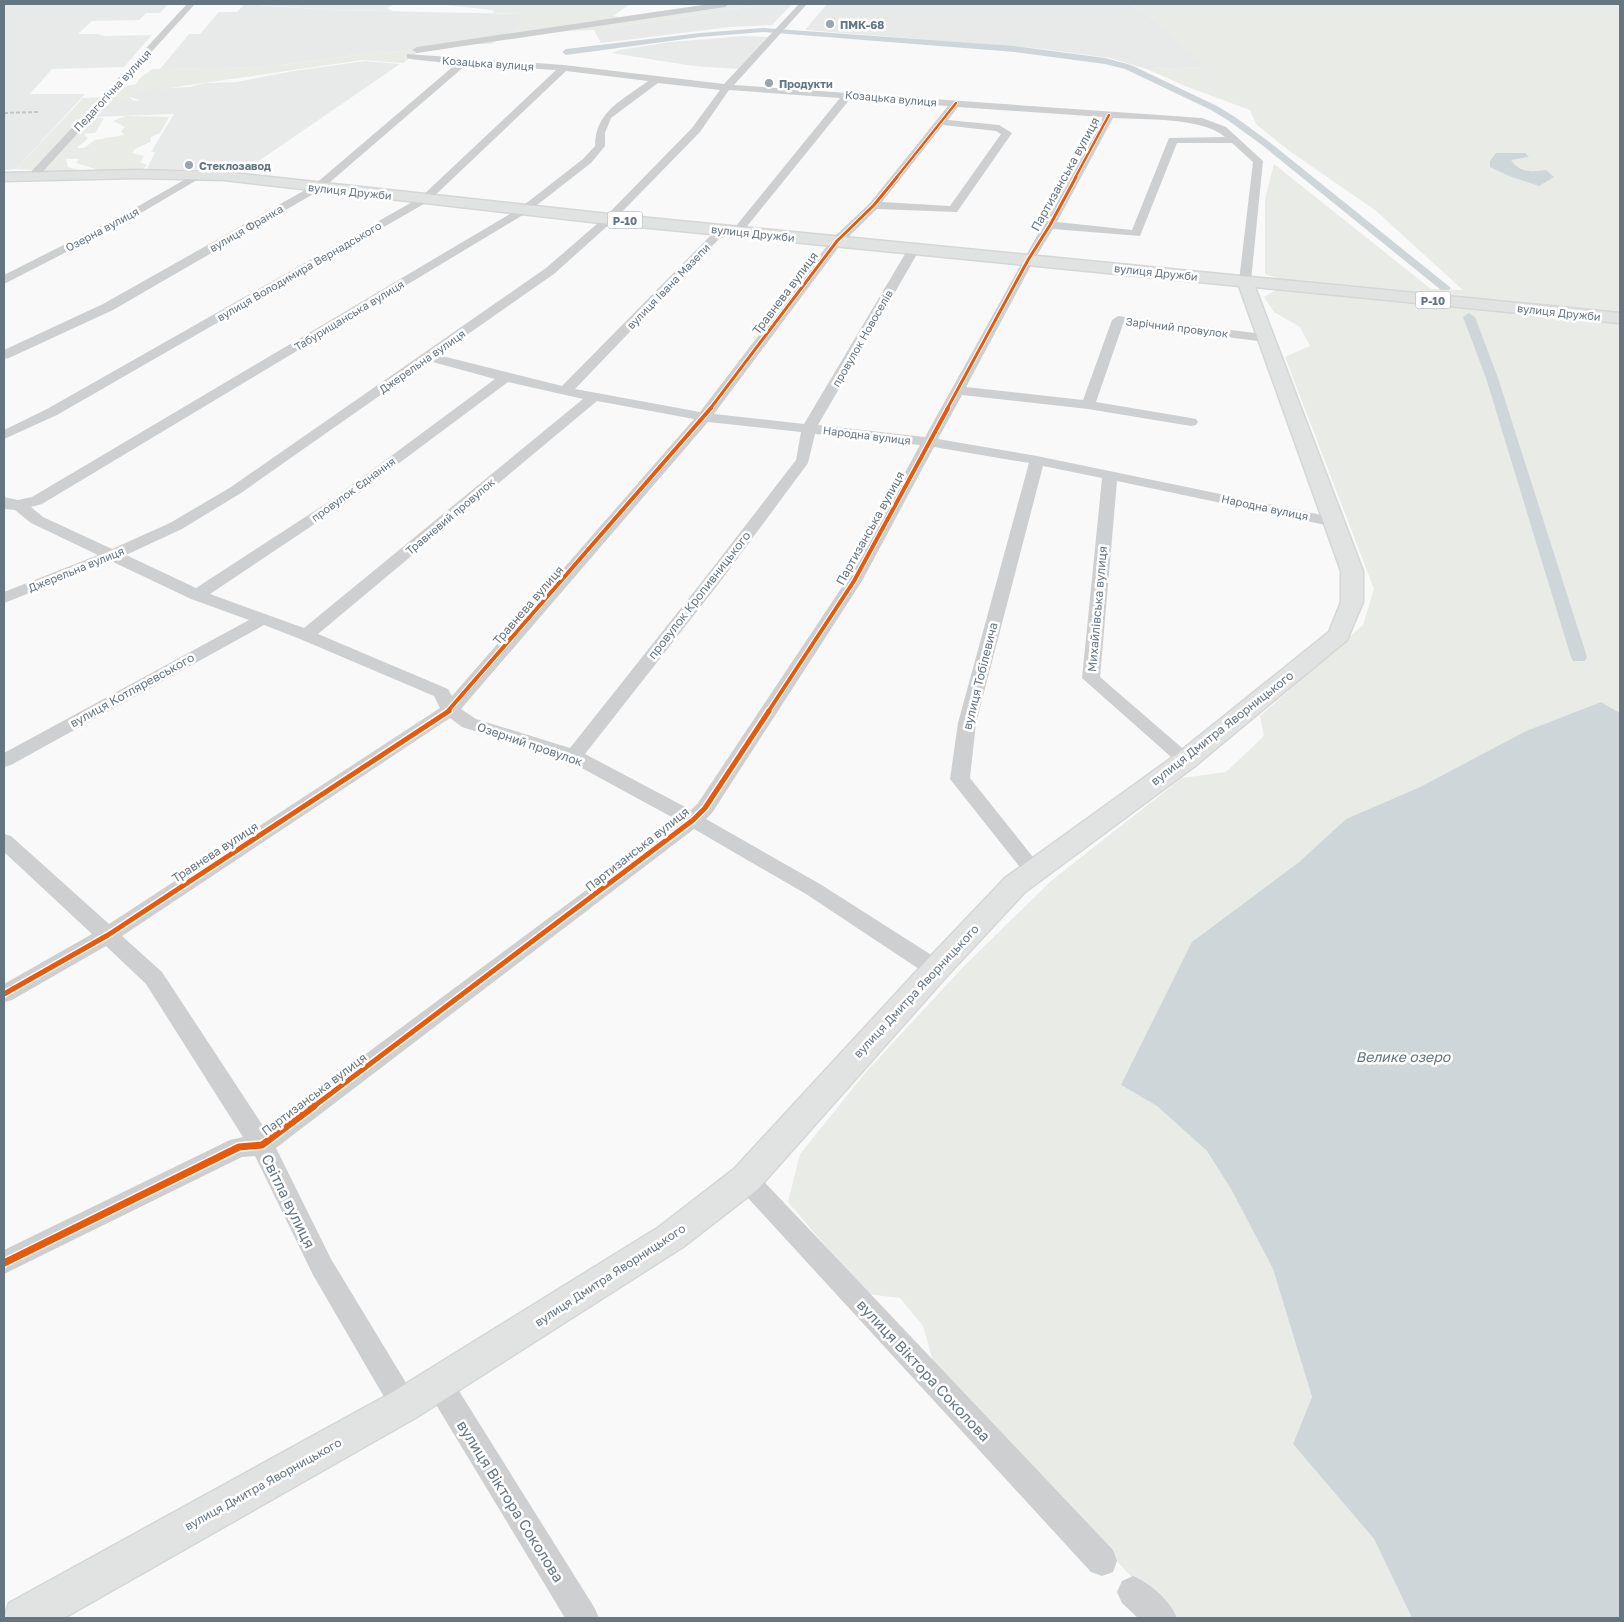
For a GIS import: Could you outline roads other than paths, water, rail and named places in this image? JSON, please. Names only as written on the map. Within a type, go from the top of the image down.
[{"type":"main road","name":"вулиця Дружби","points":[[4,177],[137,174],[198,175],[609,219],[1620,318]]},
{"type":"main road","name":"вулиця Дмитра Яворницького","points":[[24,1618],[404,1405],[671,1237],[746,1178],[1015,885],[1186,760],[1339,635],[1352,602],[1352,571],[1245,281]]},
{"type":"street","name":"Педагогічна вулиця","points":[[33,176],[191,4]]},
{"type":"street","name":"Козацька вулиця","points":[[725,4],[417,50],[412,52],[410,56],[464,62],[564,68],[727,87],[1202,121],[1222,129]]},
{"type":"street","name":"Джерельна вулиця","points":[[4,598],[135,546],[176,526],[236,490],[550,271],[609,219],[696,130],[727,87],[804,4]]},
{"type":"street","name":"вулиця Франка","points":[[4,355],[108,307],[318,187],[464,62]]},
{"type":"street","name":"вулиця Володимира Вернадського","points":[[4,435],[52,412],[425,199],[564,68]]},
{"type":"street","name":"Табурищанська вулиця","points":[[9,505],[37,501],[524,210],[587,161],[600,146],[600,133],[607,117],[656,79]]},
{"type":"street","name":"вулиця Івана Мазепи","points":[[565,391],[715,237],[740,228],[848,95]]},
{"type":"street","name":"Травнева вулиця","points":[[4,994],[108,934],[450,710],[704,417],[837,241],[874,205],[956,104]]},
{"type":"street","name":"Партизанська вулиця","points":[[4,1263],[239,1147],[262,1145],[693,820],[705,808],[854,581],[1109,114]]},
{"type":"street","points":[[874,205],[953,210],[1007,133],[999,128],[942,122]]},
{"type":"street","name":"вулиця Дмитра Яворницького","points":[[1222,129],[1258,161],[1245,281]]},
{"type":"street","points":[[1050,225],[1136,234],[1173,140],[1235,140]]},
{"type":"street","name":"Озерна вулиця","points":[[4,280],[125,218],[198,175]]},
{"type":"street","name":"провулок Новоселів","points":[[809,428],[914,249]]},
{"type":"street","name":"Зарічний провулок","points":[[1088,405],[1118,320],[1266,338]]},
{"type":"street","name":"Народна вулиця","points":[[428,357],[505,378],[704,417],[929,442],[1037,460],[1335,522]]},
{"type":"street","name":"провулок Єднання","points":[[197,595],[338,502],[505,378]]},
{"type":"street","points":[[957,390],[1088,405],[1191,422]]},
{"type":"street","name":"Травневий провулок","points":[[306,635],[595,396]]},
{"type":"street","name":"провулок Кропивницького","points":[[574,756],[714,578],[803,460],[809,428]]},
{"type":"street","name":"вулиця Тобілевича","points":[[1034,871],[960,779],[967,723],[1037,460]]},
{"type":"street","name":"Михайлівська вулиця","points":[[1110,475],[1091,678],[1186,760]]},
{"type":"street","name":"Озерний провулок","points":[[9,505],[197,595],[306,635],[442,693],[450,710],[469,723],[574,756],[693,820],[813,889],[936,969]]},
{"type":"street","name":"вулиця Котляревського","points":[[4,761],[261,620]]},
{"type":"street","points":[[4,841],[108,934]]},
{"type":"street","name":"Світла вулиця","points":[[108,934],[154,978],[262,1145],[322,1267],[404,1405]]},
{"type":"street","name":"вулиця Віктора Соколова","points":[[746,1178],[1102,1561]]},
{"type":"street","name":"вулиця Віктора Соколова","points":[[439,1384],[583,1618]]},
{"type":"street","points":[[1132,1592],[1161,1618]]},
{"type":"water","points":[[1496,153],[1525,153],[1529,157],[1511,160],[1522,169],[1531,171],[1546,170],[1554,177],[1539,186],[1509,176],[1490,167],[1490,161]]},
{"type":"water","name":"Велике озеро","points":[[1601,702],[1620,713],[1620,1618],[1412,1618],[1374,1539],[1293,1444],[1312,1397],[1273,1269],[1231,1189],[1207,1151],[1157,1106],[1121,1085],[1192,942],[1298,863],[1346,819],[1420,787],[1526,731]]},
{"type":"waterway","points":[[566,52],[700,35],[763,30],[1015,49],[1105,61],[1128,67],[1214,108],[1232,119],[1265,143],[1445,288]]},
{"type":"waterway","points":[[1469,317],[1492,378],[1579,657]]},
{"type":"railway","points":[[4,113],[38,112]]},
{"type":"place","name":"ПМК-68","points":[[830,24]]},
{"type":"place","name":"Продукти","points":[[769,83]]},
{"type":"place","name":"Стеклозавод","points":[[189,165]]}]
